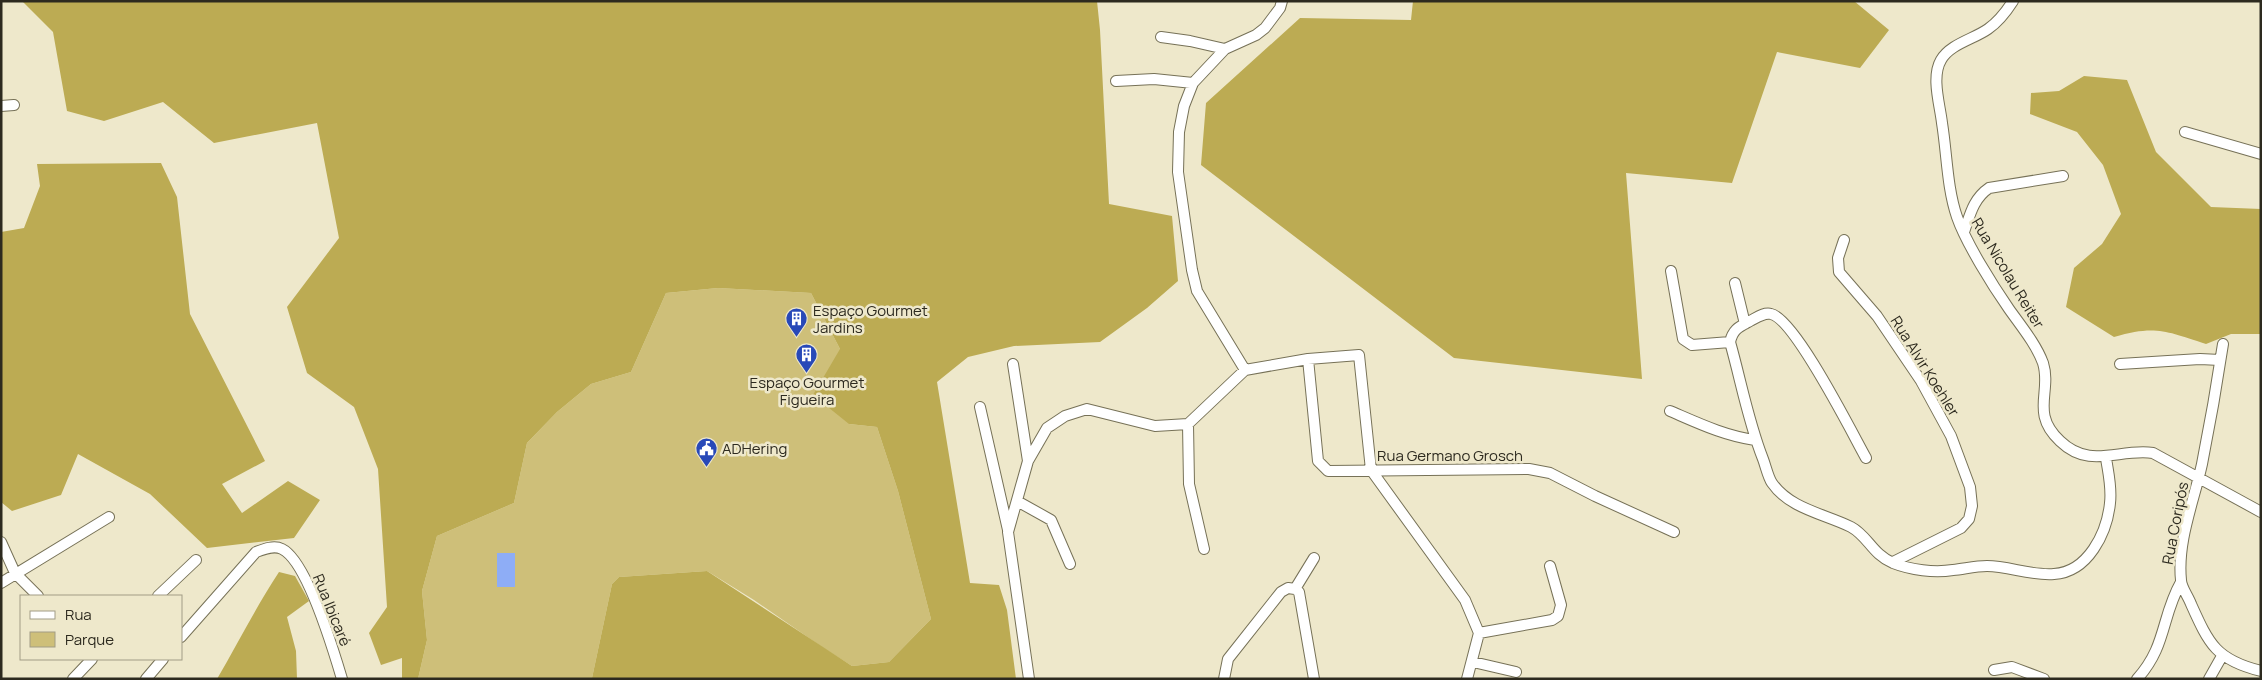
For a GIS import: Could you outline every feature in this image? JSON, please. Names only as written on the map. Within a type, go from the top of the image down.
[{"type":"street","points":[[1245,370],[1197,291],[1192,270],[1178,172],[1179,132],[1184,106],[1193,83],[1225,49],[1256,35],[1265,28],[1280,8],[1282,1]]},
{"type":"street","name":"Rua Nicolau Reiter","points":[[2013,1],[1999,20],[1987,30],[1951,50],[1941,60],[1937,75],[1957,217],[2006,304],[2043,363],[2045,373],[2044,415],[2050,431],[2062,443],[2076,452],[2106,458],[2133,451],[2154,453],[2261,512]]},
{"type":"street","points":[[1161,38],[1190,41],[1225,49]]},
{"type":"street","points":[[1116,81],[1154,79],[1193,83]]},
{"type":"street","points":[[1,106],[14,105]]},
{"type":"street","points":[[2185,132],[2261,154]]},
{"type":"street","points":[[1964,232],[1972,206],[1979,195],[1989,188],[2063,176]]},
{"type":"street","name":"Rua Alvir Koehler","points":[[1844,240],[1838,258],[1839,272],[1877,316],[1921,380],[1951,436],[1970,487],[1972,506],[1969,519],[1961,528],[1892,562]]},
{"type":"street","points":[[1671,271],[1683,339],[1692,344],[1730,342]]},
{"type":"street","points":[[1736,283],[1745,324]]},
{"type":"street","points":[[1866,458],[1809,355],[1779,318],[1771,314],[1762,315],[1738,327],[1732,333],[1730,342],[1755,440],[1772,483],[1783,495],[1816,514],[1860,532],[1874,551],[1892,562],[1918,570],[1950,571],[1977,566],[2002,566],[2030,572],[2054,574],[2076,567],[2084,561],[2094,548],[2108,515],[2110,487],[2106,458]]},
{"type":"street","name":"Rua Coripós","points":[[2223,344],[2180,561],[2180,582],[2204,633],[2222,656],[2237,664],[2261,671]]},
{"type":"street","points":[[1008,532],[1028,461],[1047,428],[1065,416],[1087,409],[1155,426],[1188,424],[1245,370],[1308,359],[1359,355],[1371,470],[1465,600],[1479,633],[1473,662],[1467,679]]},
{"type":"street","name":"Rua Germano Grosch","points":[[1308,359],[1318,460],[1328,470],[1529,469],[1550,473],[1674,532]]},
{"type":"street","points":[[2120,364],[2200,359],[2220,360]]},
{"type":"street","points":[[1013,364],[1028,461]]},
{"type":"street","points":[[980,407],[1008,532],[1029,679]]},
{"type":"street","points":[[1670,411],[1731,435],[1755,440]]},
{"type":"street","points":[[1188,424],[1189,484],[1204,549]]},
{"type":"street","points":[[1017,501],[1051,520],[1070,564]]},
{"type":"street","points":[[1,583],[15,572],[110,517]]},
{"type":"street","points":[[1,542],[15,572],[37,595]]},
{"type":"street","name":"Rua Ibicaré","points":[[182,635],[256,552],[270,547],[282,548],[292,556],[313,594],[342,679]]},
{"type":"street","points":[[1295,589],[1314,558]]},
{"type":"street","points":[[159,595],[196,560]]},
{"type":"street","points":[[1479,633],[1552,620],[1558,616],[1561,606],[1550,566]]},
{"type":"street","points":[[2137,679],[2152,660],[2162,640],[2174,593],[2180,582]]},
{"type":"street","points":[[1224,679],[1228,659],[1236,647],[1281,592],[1288,588],[1299,592],[1314,679]]},
{"type":"street","points":[[2210,679],[2222,656]]},
{"type":"street","points":[[73,679],[91,660]]},
{"type":"street","points":[[146,679],[162,660]]},
{"type":"street","points":[[1473,662],[1516,672]]},
{"type":"street","points":[[1994,670],[2012,667],[2044,679]]},
{"type":"green space","name":"ADHering","points":[[718,288],[811,293],[840,349],[849,424],[877,427],[898,491],[931,619],[889,662],[852,666],[707,571],[619,577],[612,584],[592,678],[418,679],[427,640],[422,591],[437,536],[514,503],[527,443],[557,412],[591,384],[631,372],[666,293]]},
{"type":"shaded area","points":[[22,1],[1097,1],[1109,204],[1172,216],[1178,281],[1147,308],[1100,342],[1014,346],[968,357],[937,382],[970,583],[999,585],[1007,610],[1016,679],[590,679],[592,678],[612,584],[619,577],[707,571],[852,666],[889,662],[931,619],[898,491],[877,427],[849,424],[813,395],[840,349],[811,293],[718,288],[666,293],[631,372],[591,384],[557,412],[527,443],[514,503],[437,536],[422,591],[427,640],[418,679],[402,679],[402,658],[381,665],[369,633],[387,607],[378,469],[354,407],[307,373],[287,307],[339,238],[317,123],[214,143],[163,102],[104,121],[67,111],[53,32]]},
{"type":"shaded area","points":[[1413,1],[1854,1],[1889,30],[1860,68],[1777,52],[1732,183],[1626,173],[1642,379],[1454,358],[1201,165],[1206,103],[1300,18],[1411,20]]},
{"type":"shaded area","points":[[2084,76],[2127,80],[2156,152],[2211,207],[2261,209],[2261,334],[2231,334],[2206,344],[2160,331],[2140,331],[2114,337],[2066,307],[2074,268],[2102,244],[2121,214],[2103,165],[2077,132],[2030,114],[2031,93],[2059,91]]},
{"type":"shaded area","points":[[161,163],[177,197],[190,314],[265,461],[222,484],[242,513],[288,481],[320,500],[294,538],[207,548],[150,494],[78,454],[61,495],[12,511],[1,502],[1,232],[24,228],[40,186],[37,164]]},
{"type":"shaded area","points":[[279,572],[295,576],[309,601],[287,617],[296,651],[297,679],[217,679],[255,612]]},
{"type":"water","points":[[497,553],[515,553],[515,587],[497,587]]},
{"type":"place","name":"Espaço Gourmet Jardins","points":[[797,338]]},
{"type":"place","name":"Espaço Gourmet Figueira","points":[[807,373]]},
{"type":"place","name":"ADHering","points":[[706,467]]}]
